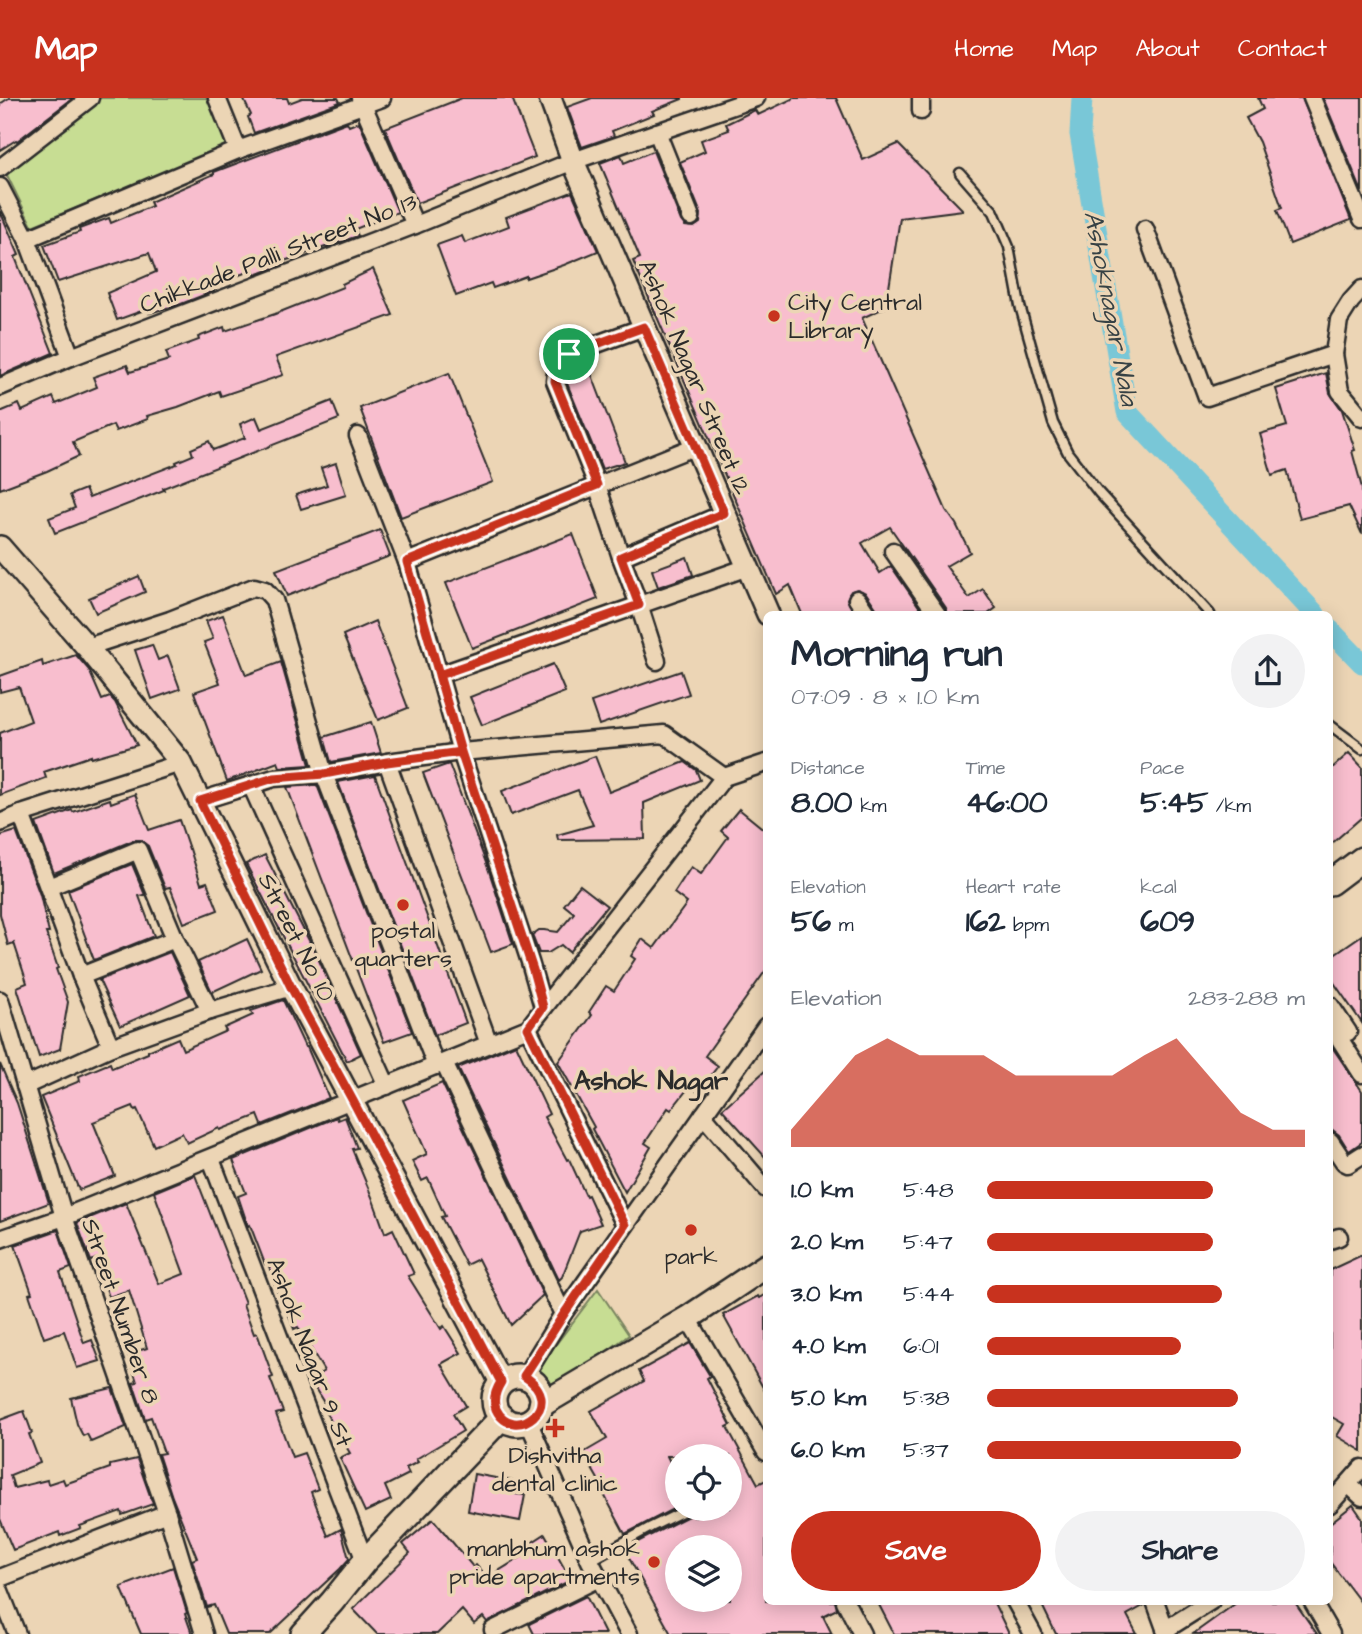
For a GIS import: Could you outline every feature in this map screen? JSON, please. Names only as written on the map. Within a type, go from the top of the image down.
[{"type":"main road","points":[[1333,881],[1362,859]]},
{"type":"main road","points":[[535,1413],[541,1393],[535,1383],[524,1376],[508,1378],[501,1382],[494,1396],[495,1404],[502,1417],[515,1423],[535,1413],[688,1318],[763,1268]]},
{"type":"main road","points":[[303,1634],[365,1561],[502,1417]]},
{"type":"street","points":[[0,168],[89,98]]},
{"type":"street","points":[[217,98],[238,150]]},
{"type":"street","points":[[27,239],[238,150],[362,102],[382,98]]},
{"type":"street","name":"Ashok Nagar Street 12","points":[[550,98],[573,161],[767,611]]},
{"type":"street","name":"Chikkade Palli Street No 13","points":[[0,387],[71,356],[415,225],[573,161],[756,98]]},
{"type":"street","points":[[1312,98],[1362,219]]},
{"type":"street","points":[[362,102],[415,225]]},
{"type":"street","points":[[657,132],[691,217]]},
{"type":"street","points":[[0,187],[27,239],[71,356]]},
{"type":"street","points":[[1145,229],[1207,397],[1335,354]]},
{"type":"street","points":[[1362,289],[1339,320],[1335,354],[1340,391],[1362,418]]},
{"type":"street","points":[[644,327],[569,354],[558,365],[555,381],[597,485],[657,661]]},
{"type":"street","points":[[358,436],[407,562],[461,752],[543,1007]]},
{"type":"street","points":[[407,562],[696,446]]},
{"type":"street","points":[[621,557],[724,513]]},
{"type":"street","name":"Street No 10","points":[[0,547],[87,647],[181,763],[291,987],[501,1382]]},
{"type":"street","points":[[893,551],[935,611]]},
{"type":"street","points":[[439,675],[748,567]]},
{"type":"street","points":[[87,647],[170,620],[254,587],[265,590],[274,600],[324,774],[440,1065],[564,1314]]},
{"type":"street","points":[[857,599],[865,611]]},
{"type":"street","points":[[200,801],[274,778],[324,774],[461,752],[664,734],[724,777]]},
{"type":"street","points":[[387,762],[489,1044]]},
{"type":"street","points":[[0,823],[181,763]]},
{"type":"street","points":[[0,1239],[64,1217],[528,1028],[724,777],[763,764]]},
{"type":"street","points":[[251,785],[387,1086]]},
{"type":"street","points":[[22,814],[81,976],[111,1047]]},
{"type":"street","points":[[50,887],[138,850],[175,939],[210,1011]]},
{"type":"street","points":[[81,976],[175,939]]},
{"type":"street","points":[[25,1086],[111,1047],[210,1011],[291,987]]},
{"type":"street","name":"Street Number 8","points":[[0,1000],[64,1217],[167,1513],[204,1634]]},
{"type":"street","points":[[1333,1010],[1362,1053]]},
{"type":"street","points":[[528,1028],[625,1225]]},
{"type":"street","points":[[1333,1029],[1362,1074]]},
{"type":"street","points":[[524,1376],[625,1225],[763,1030]]},
{"type":"street","points":[[703,1115],[763,1185]]},
{"type":"street","points":[[1333,1146],[1348,1164],[1362,1155]]},
{"type":"street","name":"Ashok Nagar 9 St","points":[[211,1158],[365,1561]]},
{"type":"street","points":[[688,1318],[763,1447]]},
{"type":"street","points":[[535,1413],[590,1561],[629,1634]]},
{"type":"street","points":[[1333,1501],[1362,1468]]},
{"type":"street","points":[[1348,1484],[1362,1497]]},
{"type":"street","points":[[0,1578],[167,1513]]},
{"type":"street","points":[[493,1630],[599,1578]]},
{"type":"street","points":[[0,1591],[17,1634]]},
{"type":"street","points":[[847,1605],[862,1634]]},
{"type":"street","points":[[1017,1605],[1032,1634]]},
{"type":"street","points":[[1156,1605],[1166,1632],[1205,1605]]},
{"type":"street","points":[[1314,1605],[1331,1634]]},
{"type":"lane","points":[[960,173],[994,212],[1009,247],[1020,306],[1053,423],[1068,453],[1099,493],[1207,611]]},
{"type":"lane","points":[[1333,727],[1362,749]]},
{"type":"lane","points":[[590,1561],[665,1520]]},
{"type":"green space","points":[[96,98],[207,98],[228,146],[32,226],[4,169]]},
{"type":"green space","points":[[598,1289],[629,1335],[549,1393],[538,1368]]},
{"type":"building","points":[[9,98],[73,98],[17,141],[0,150],[0,104]]},
{"type":"building","points":[[243,98],[287,98],[289,103],[302,98],[338,98],[340,102],[254,133],[248,117],[251,115]]},
{"type":"building","points":[[462,98],[512,98],[535,157],[417,203],[385,128]]},
{"type":"building","points":[[592,98],[682,99],[612,131],[614,136],[582,147],[567,107]]},
{"type":"building","name":"City Central Library","points":[[794,98],[836,98],[863,160],[898,144],[963,210],[900,218],[886,307],[862,318],[946,510],[970,552],[946,566],[969,598],[983,589],[996,608],[992,611],[946,611],[890,527],[862,543],[880,573],[891,566],[922,611],[876,611],[866,593],[857,589],[851,591],[847,599],[853,611],[801,611],[790,585],[776,594],[633,261],[640,258],[600,163],[621,155],[624,163],[653,151],[681,221],[685,226],[694,227],[700,223],[701,214],[680,162],[705,151],[701,140],[729,130],[726,124],[755,110],[758,115]]},
{"type":"building","points":[[1258,98],[1302,98],[1351,220],[1290,244],[1277,210],[1282,208],[1259,142],[1246,118],[1263,109]]},
{"type":"building","points":[[1323,98],[1362,98],[1362,192]]},
{"type":"building","points":[[347,122],[349,126],[359,122],[398,212],[355,229],[358,236],[284,261],[285,264],[255,275],[253,270],[211,285],[214,291],[181,304],[149,313],[147,309],[117,320],[107,293],[156,272],[149,253],[58,282],[44,245],[109,218],[111,223],[152,206],[150,202],[214,172]]},
{"type":"building","points":[[572,192],[598,251],[526,278],[493,288],[491,283],[456,296],[437,245],[462,236],[465,243],[509,226],[506,217]]},
{"type":"building","points":[[0,211],[19,255],[15,257],[53,353],[0,376]]},
{"type":"building","points":[[373,269],[393,315],[276,357],[283,375],[221,396],[219,391],[147,416],[148,419],[116,431],[113,425],[73,442],[79,456],[0,489],[0,412],[19,404],[22,411],[53,397],[56,404],[97,387],[93,377],[127,365],[130,372],[169,360],[166,352],[199,340],[198,337],[224,327],[225,331],[275,314],[343,287],[342,284]]},
{"type":"building","points":[[590,370],[625,462],[602,469],[566,381]]},
{"type":"building","points":[[449,373],[493,482],[401,517],[360,408]]},
{"type":"building","points":[[1326,373],[1330,393],[1342,410],[1355,450],[1352,451],[1362,488],[1362,534],[1349,506],[1300,519],[1287,470],[1272,475],[1260,434],[1287,426],[1276,389]]},
{"type":"building","points":[[332,401],[339,419],[55,533],[49,518],[75,508],[70,495],[85,489],[89,498],[177,464],[176,462],[193,455],[191,449],[209,441],[213,450],[245,438],[240,424],[256,417],[261,429]]},
{"type":"building","points":[[336,463],[346,495],[301,509],[296,495],[327,485],[321,468]]},
{"type":"building","points":[[380,530],[390,556],[287,596],[276,570]]},
{"type":"building","points":[[573,534],[598,599],[472,648],[446,583]]},
{"type":"building","points":[[687,557],[693,575],[658,587],[652,570]]},
{"type":"building","points":[[139,576],[145,592],[96,613],[89,598]]},
{"type":"building","points":[[223,615],[246,675],[281,662],[310,765],[280,767],[278,762],[227,781],[194,692],[220,683],[204,642],[213,639],[206,621]]},
{"type":"building","points":[[375,621],[408,708],[378,720],[343,635]]},
{"type":"building","points":[[152,645],[158,660],[168,656],[180,689],[152,699],[135,650]]},
{"type":"building","points":[[76,655],[89,670],[102,700],[110,697],[115,702],[137,745],[91,756],[44,772],[46,778],[0,795],[0,733],[31,721],[19,687],[0,692],[0,676],[42,661],[43,666]]},
{"type":"building","points":[[553,664],[565,692],[482,725],[470,697]]},
{"type":"building","points":[[681,671],[689,694],[599,725],[591,702]]},
{"type":"building","points":[[371,722],[381,753],[331,762],[324,737]]},
{"type":"building","points":[[1349,753],[1362,767],[1362,817],[1333,842],[1333,767]]},
{"type":"building","points":[[595,756],[609,792],[685,762],[696,770],[700,780],[644,803],[645,839],[558,840],[557,835],[593,825],[578,790],[511,815],[502,791]]},
{"type":"building","points":[[449,764],[513,944],[491,952],[423,773]]},
{"type":"building","name":"postal quarters","points":[[375,775],[466,1023],[435,1035],[338,782]]},
{"type":"building","points":[[317,785],[412,1032],[384,1042],[287,787]]},
{"type":"building","points":[[135,794],[149,830],[179,820],[201,884],[207,882],[218,910],[184,923],[170,887],[165,888],[148,846],[140,840],[134,840],[54,873],[36,823],[72,810],[73,812],[110,799],[111,803]]},
{"type":"building","points":[[739,809],[763,829],[763,974],[705,1056],[718,1066],[698,1092],[690,1086],[671,1110],[668,1108],[645,1143],[651,1147],[625,1192],[592,1129],[594,1127],[558,1062],[592,1015],[589,1012],[606,986],[614,991],[635,959],[631,956],[642,939],[654,948],[687,903],[674,893],[691,867],[701,874],[728,837],[721,831]]},
{"type":"building","points":[[16,831],[40,895],[49,933],[46,933],[68,1002],[60,1049],[39,1057],[17,987],[27,983],[14,943],[8,945],[0,914],[0,836]]},
{"type":"building","points":[[265,855],[318,958],[361,1054],[347,1061],[246,864]]},
{"type":"building","points":[[132,864],[145,895],[139,896],[154,936],[94,960],[68,890]]},
{"type":"building","points":[[580,885],[607,906],[569,952],[561,945],[548,953],[539,953],[532,935],[539,930],[558,932],[574,913],[564,905]]},
{"type":"building","points":[[1362,935],[1362,1023],[1333,981],[1333,955]]},
{"type":"building","points":[[247,939],[261,969],[212,992],[198,962]]},
{"type":"building","points":[[170,952],[190,995],[120,1026],[99,980]]},
{"type":"building","points":[[283,1000],[329,1098],[262,1125],[258,1115],[220,1130],[219,1128],[187,1143],[182,1133],[154,1146],[137,1109],[133,1106],[93,1122],[115,1176],[79,1190],[41,1097],[80,1081],[79,1076],[110,1063],[112,1068],[178,1038],[183,1050],[226,1031],[224,1028],[253,1015],[251,1011]]},
{"type":"building","points":[[516,1044],[549,1114],[544,1117],[567,1160],[569,1159],[601,1224],[580,1231],[559,1280],[458,1068]]},
{"type":"building","points":[[1333,1048],[1362,1091],[1362,1142],[1349,1151],[1333,1130]]},
{"type":"building","points":[[0,1064],[17,1103],[49,1203],[0,1221]]},
{"type":"building","points":[[763,1073],[763,1155],[722,1109]]},
{"type":"building","points":[[442,1083],[543,1295],[511,1325],[478,1259],[466,1265],[441,1217],[445,1216],[428,1178],[422,1181],[412,1161],[427,1154],[403,1100]]},
{"type":"building","points":[[337,1117],[338,1120],[345,1117],[357,1148],[352,1149],[385,1233],[393,1229],[414,1274],[408,1276],[441,1329],[444,1326],[461,1353],[441,1364],[466,1406],[453,1414],[463,1431],[416,1459],[418,1462],[406,1468],[409,1474],[385,1486],[391,1500],[365,1512],[340,1458],[350,1453],[310,1380],[324,1371],[298,1327],[294,1329],[268,1263],[265,1264],[250,1225],[248,1226],[238,1196],[246,1193],[233,1160]]},
{"type":"building","points":[[195,1175],[245,1303],[243,1304],[254,1334],[257,1333],[273,1377],[270,1378],[283,1412],[276,1414],[292,1457],[304,1453],[318,1489],[311,1492],[328,1536],[341,1529],[349,1559],[270,1634],[226,1634],[214,1605],[207,1607],[192,1560],[197,1558],[158,1454],[164,1453],[151,1417],[145,1419],[133,1383],[137,1382],[128,1354],[147,1348],[129,1290],[109,1297],[96,1259],[91,1261],[77,1223],[126,1203],[159,1284],[184,1274],[154,1192]]},
{"type":"building","points":[[58,1230],[71,1268],[60,1272],[84,1343],[92,1340],[100,1361],[77,1368],[64,1331],[44,1338],[15,1245]]},
{"type":"building","points":[[1362,1255],[1362,1451],[1337,1436],[1344,1424],[1333,1418],[1333,1269]]},
{"type":"building","points":[[758,1296],[763,1296],[763,1388],[723,1315]]},
{"type":"building","points":[[690,1343],[710,1376],[707,1378],[731,1425],[727,1427],[736,1444],[665,1444],[665,1513],[625,1534],[583,1453],[607,1439],[591,1411],[644,1381],[639,1371]]},
{"type":"building","points":[[112,1388],[126,1427],[91,1442],[87,1434],[83,1436],[77,1424],[71,1398]]},
{"type":"building","points":[[24,1411],[40,1463],[10,1475],[14,1488],[47,1480],[48,1484],[63,1479],[65,1484],[110,1468],[110,1465],[137,1459],[153,1504],[122,1515],[121,1511],[60,1536],[59,1532],[13,1550],[0,1519],[0,1420]]},
{"type":"building","points":[[742,1455],[758,1484],[763,1482],[763,1605],[836,1605],[837,1609],[823,1616],[832,1634],[671,1634],[624,1549],[678,1521],[742,1521]]},
{"type":"building","points":[[474,1474],[518,1482],[516,1494],[525,1495],[520,1521],[468,1511]]},
{"type":"building","points":[[1353,1505],[1362,1518],[1362,1604],[1333,1566],[1333,1521]]},
{"type":"building","points":[[433,1519],[473,1567],[476,1565],[487,1578],[531,1551],[528,1545],[545,1534],[571,1580],[487,1622],[483,1617],[474,1624],[462,1610],[437,1634],[377,1634],[353,1609],[410,1553],[403,1544]]},
{"type":"building","points":[[173,1567],[192,1634],[141,1634],[121,1587]]},
{"type":"building","points":[[586,1596],[605,1634],[534,1634],[529,1624]]},
{"type":"building","points":[[879,1605],[995,1605],[1009,1634],[894,1634]]},
{"type":"building","points":[[1042,1605],[1145,1605],[1127,1615],[1137,1634],[1056,1634]]},
{"type":"building","points":[[1233,1605],[1297,1605],[1317,1634],[1193,1634]]},
{"type":"waterway","name":"Ashoknagar Nala","points":[[1082,98],[1080,134],[1127,412],[1312,611]]},
{"type":"waterway","name":"Ashoknagar Nala","points":[[1333,633],[1362,663]]},
{"type":"place","name":"City Central Library","points":[[774,316]]},
{"type":"place","name":"postal quarters","points":[[403,905]]},
{"type":"place","name":"park","points":[[691,1230]]},
{"type":"place","name":"Dishvitha dental clinic","points":[[555,1428]]},
{"type":"place","name":"manbhum ashok pride apartments","points":[[654,1562]]},
{"type":"district","name":"Ashok Nagar","points":[[651,1080]]},
{"type":"route","points":[[569,354],[558,365],[555,381],[597,485],[407,562],[439,675],[461,752],[324,774],[274,778],[200,801],[291,987],[501,1382],[494,1396],[497,1411],[502,1417],[515,1423],[528,1421],[537,1415],[541,1405],[541,1393],[535,1383],[524,1376],[625,1225],[528,1028],[543,1007],[439,675],[639,605],[621,557],[724,513],[644,327],[569,354]]}]
